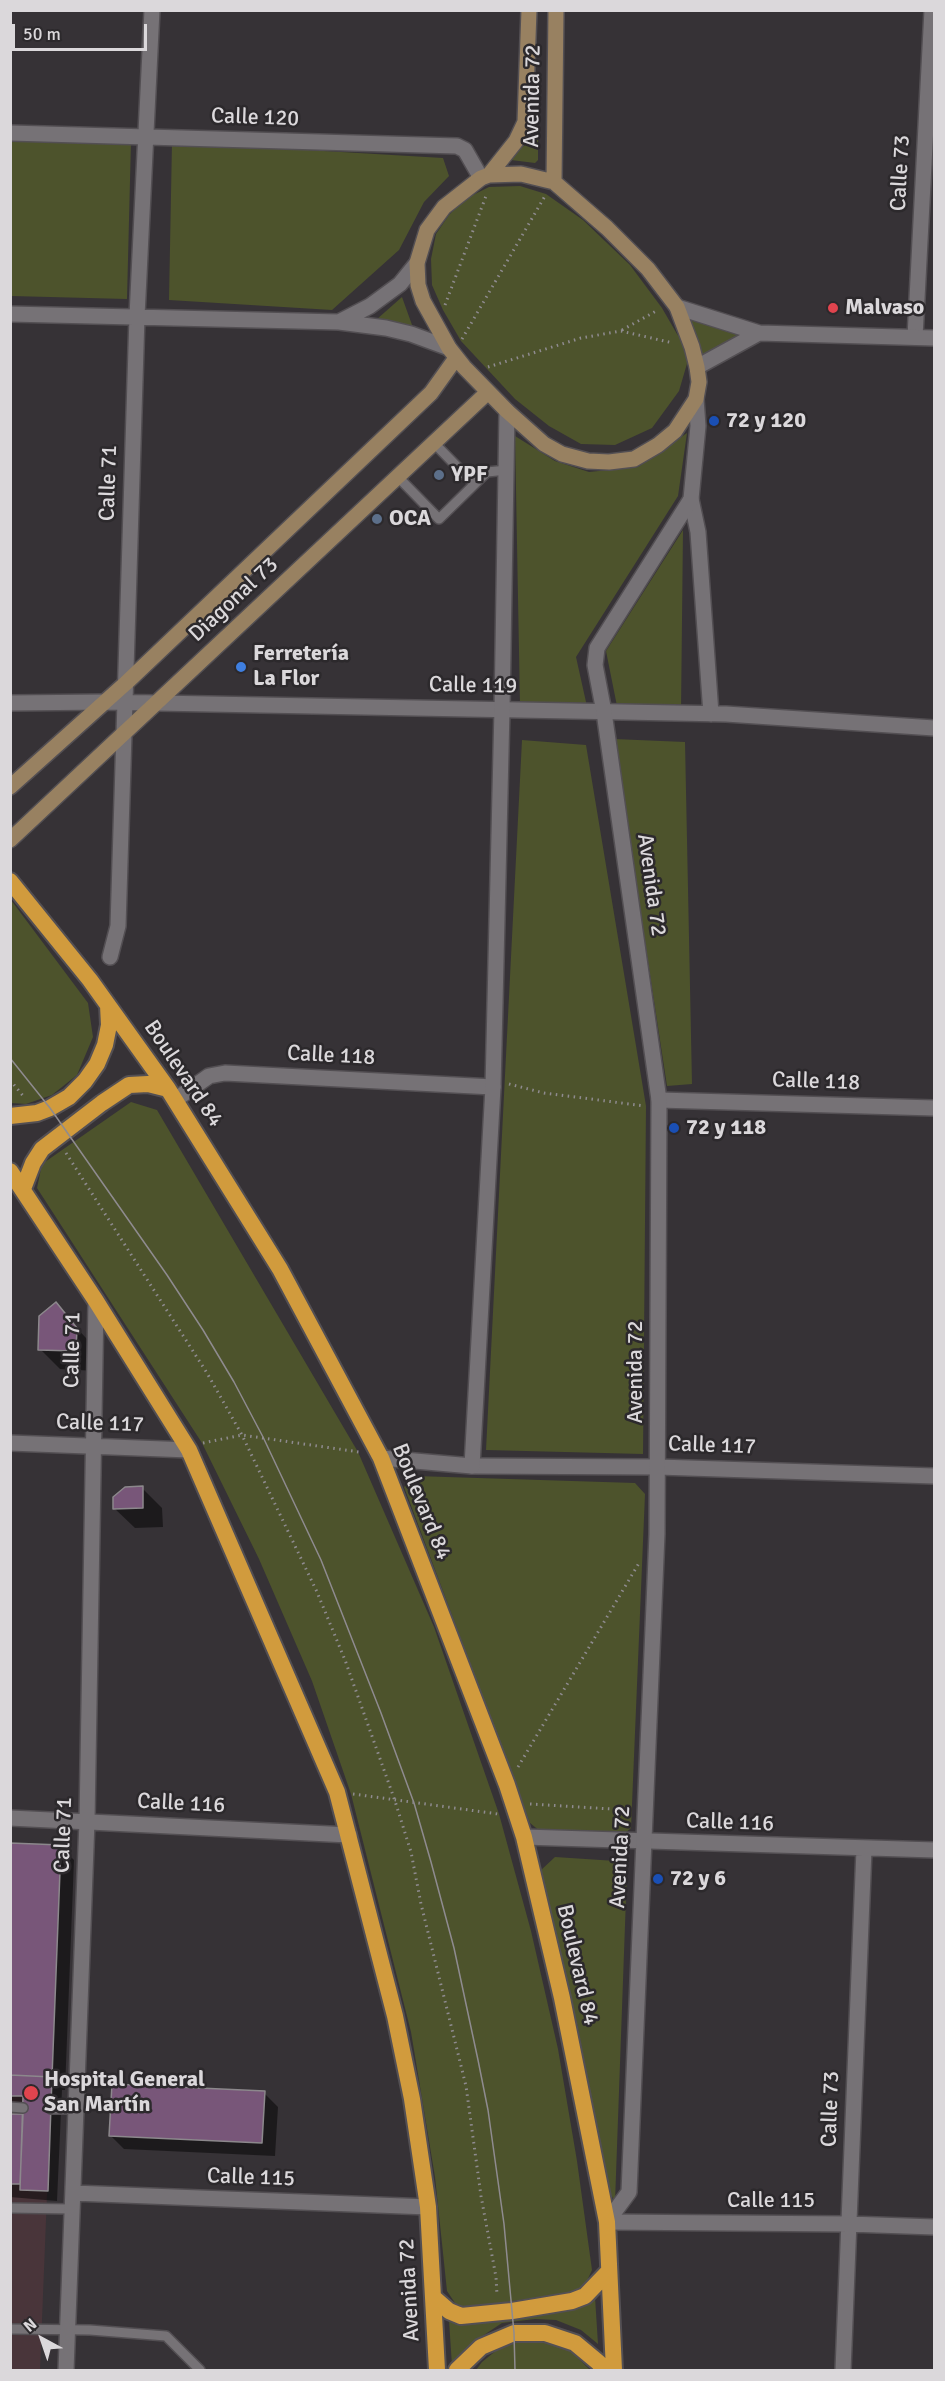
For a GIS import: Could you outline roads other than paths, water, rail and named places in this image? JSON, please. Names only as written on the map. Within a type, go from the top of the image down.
[{"type":"highway","name":"Boulevard 84","points":[[10,881],[108,1004],[171,1095],[280,1269],[381,1458],[516,1809],[562,1998],[606,2222]]},
{"type":"highway","points":[[10,1116],[37,1113],[69,1097],[85,1081],[97,1064],[105,1045],[109,1024],[108,1004]]},
{"type":"highway","points":[[23,1189],[33,1163],[42,1149],[129,1086],[148,1084],[171,1095]]},
{"type":"highway","points":[[10,1171],[96,1300],[189,1450],[337,1792],[397,2026],[412,2099],[428,2207]]},
{"type":"highway","name":"Avenida 72","points":[[428,2207],[437,2370]]},
{"type":"highway","points":[[606,2222],[614,2370]]},
{"type":"highway","points":[[433,2297],[449,2311],[461,2316],[498,2313],[572,2301],[585,2296],[609,2271]]},
{"type":"highway","points":[[457,2370],[481,2347],[514,2333],[545,2333],[575,2343],[599,2363],[603,2370]]},
{"type":"main road","name":"Avenida 72","points":[[417,263],[427,230],[444,207],[485,177],[516,141],[525,122],[529,10]]},
{"type":"main road","name":"Avenida 72","points":[[554,182],[556,10]]},
{"type":"main road","points":[[417,263],[418,285],[423,301],[456,358],[507,411],[544,444],[562,454],[588,461],[609,462],[634,459],[658,445],[675,431],[696,399],[699,382],[693,347],[677,307],[648,269],[607,228],[554,182],[521,174],[485,177]]},
{"type":"main road","name":"Diagonal 73","points":[[10,787],[106,702],[431,393],[456,358]]},
{"type":"main road","name":"Diagonal 73","points":[[10,840],[488,392]]},
{"type":"street","name":"Calle 71","points":[[110,957],[118,926],[137,316],[152,10]]},
{"type":"street","name":"Calle 73","points":[[915,337],[932,10]]},
{"type":"street","name":"Calle 120","points":[[10,133],[457,146],[465,150],[485,177]]},
{"type":"street","points":[[339,322],[370,306],[393,290],[417,263]]},
{"type":"street","points":[[677,307],[759,333],[934,338]]},
{"type":"street","points":[[10,314],[339,322],[394,330],[456,358]]},
{"type":"street","points":[[697,366],[759,333]]},
{"type":"street","name":"Avenida 72","points":[[606,2222],[629,2192],[657,1534],[659,1100],[604,712],[595,665],[597,648],[691,500],[698,426],[696,399]]},
{"type":"street","points":[[471,1466],[493,1087],[507,411]]},
{"type":"street","points":[[691,500],[698,532],[711,714]]},
{"type":"street","name":"Calle 119","points":[[10,703],[157,702],[711,714],[934,728]]},
{"type":"street","name":"Calle 118","points":[[171,1095],[209,1076],[225,1073],[493,1087]]},
{"type":"street","name":"Calle 118","points":[[659,1100],[934,1108]]},
{"type":"street","name":"Calle 71","points":[[66,2370],[87,1821],[96,1300]]},
{"type":"street","name":"Calle 117","points":[[10,1443],[189,1450]]},
{"type":"street","name":"Calle 117","points":[[381,1458],[471,1466],[658,1467],[934,1476]]},
{"type":"street","name":"Calle 116","points":[[10,1818],[349,1835]]},
{"type":"street","name":"Calle 116","points":[[524,1837],[645,1843],[934,1850]]},
{"type":"street","name":"Calle 73","points":[[843,2370],[864,1849]]},
{"type":"street","name":"Calle 115","points":[[73,2193],[428,2207]]},
{"type":"street","name":"Calle 115","points":[[606,2222],[934,2227]]},
{"type":"lane","points":[[434,443],[474,484]]},
{"type":"lane","points":[[398,477],[439,519],[487,472],[507,470]]},
{"type":"lane","points":[[10,2107],[23,2108]]},
{"type":"lane","points":[[51,2109],[76,2109]]},
{"type":"lane","points":[[10,2208],[71,2209]]},
{"type":"lane","points":[[10,2329],[166,2336],[200,2370]]},
{"type":"tram line","points":[[10,1058],[50,1108],[167,1275],[234,1382],[263,1437],[321,1560],[381,1713],[414,1803],[431,1862],[454,1948],[478,2060],[488,2110],[504,2224],[515,2370]]},
{"type":"place","name":"Malvaso","points":[[833,308]]},
{"type":"place","name":"72 y 120","points":[[714,421]]},
{"type":"place","name":"YPF","points":[[439,475]]},
{"type":"place","name":"OCA","points":[[377,519]]},
{"type":"place","name":"Ferretería La Flor","points":[[241,667]]},
{"type":"place","name":"72 y 118","points":[[674,1128]]},
{"type":"place","name":"72 y 6","points":[[658,1879]]},
{"type":"place","name":"Hospital General San Martín","points":[[31,2093]]}]
